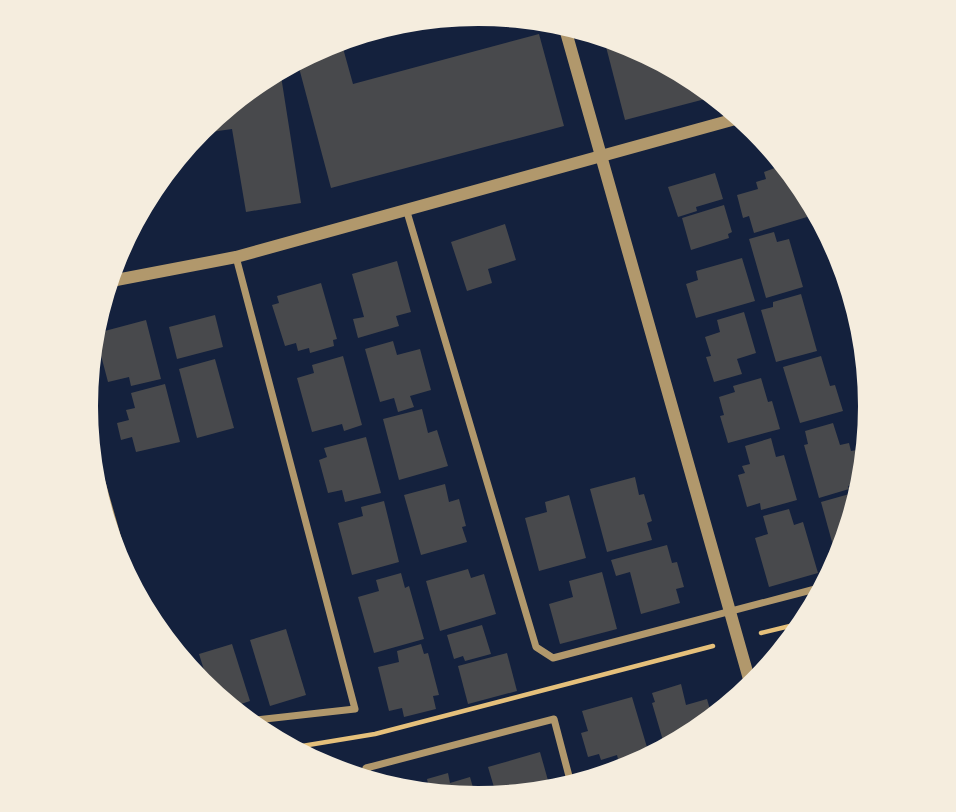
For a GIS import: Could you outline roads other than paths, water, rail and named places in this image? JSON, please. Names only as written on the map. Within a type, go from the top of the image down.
[{"type":"street","points":[[567,37],[748,674]]},
{"type":"street","points":[[120,279],[236,257],[407,212],[599,155],[729,121]]},
{"type":"street","points":[[407,212],[536,647],[553,658],[810,591]]},
{"type":"street","points":[[236,257],[355,709],[263,719]]},
{"type":"street","points":[[366,769],[554,719],[569,775]]}]
